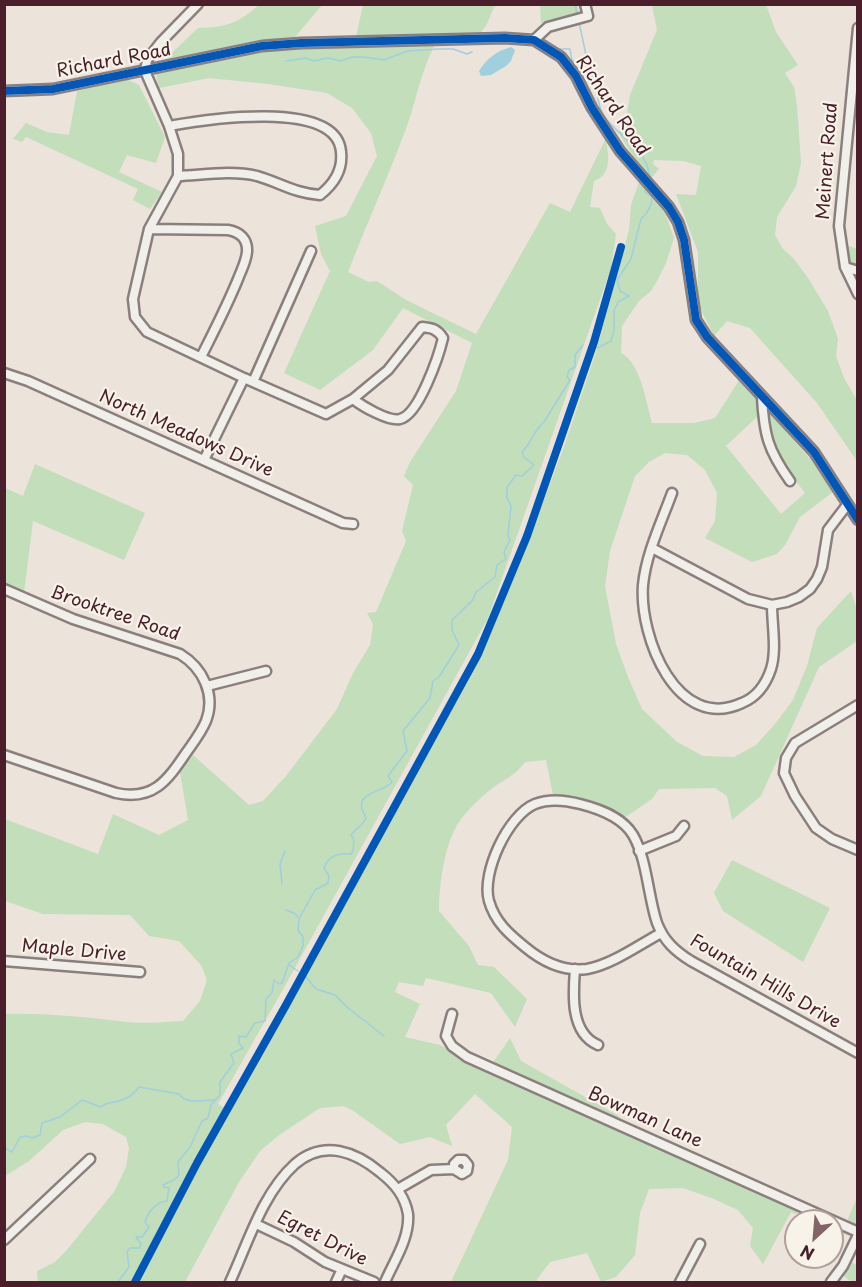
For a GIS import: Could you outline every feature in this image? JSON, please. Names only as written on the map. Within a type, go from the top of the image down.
[{"type":"street","points":[[198,4],[160,42],[147,60],[145,71],[169,126],[178,154],[178,176],[149,229],[133,299],[135,317],[147,332],[327,414],[353,399],[388,370],[422,327],[439,331],[443,338],[431,378],[408,414],[401,419],[392,419],[353,399]]},
{"type":"street","points":[[534,40],[548,27],[580,19],[585,4]]},
{"type":"street","name":"Meinert Road","points":[[858,28],[840,212],[840,235],[845,267],[858,294]]},
{"type":"street","name":"Richard Road","points":[[4,91],[53,89],[262,46],[505,38],[534,40],[561,57],[576,76],[592,108],[620,151],[669,207],[678,222],[684,240],[696,320],[719,352],[813,452],[858,520]]},
{"type":"street","points":[[169,126],[255,115],[274,117],[312,123],[325,129],[335,137],[341,148],[342,162],[338,172],[333,182],[320,195],[299,193],[255,176],[229,173],[178,176]]},
{"type":"street","points":[[149,229],[237,232],[246,244],[247,251],[242,269],[221,319],[201,357]]},
{"type":"street","points":[[253,382],[311,251]]},
{"type":"street","points":[[845,267],[858,271]]},
{"type":"street","name":"North Meadows Drive","points":[[4,373],[28,381],[344,523],[353,524]]},
{"type":"street","points":[[204,460],[244,378]]},
{"type":"street","points":[[762,397],[766,435],[771,451],[790,481]]},
{"type":"street","points":[[672,493],[652,548],[643,586],[643,601],[650,640],[667,678],[691,701],[702,706],[728,709],[750,699],[760,691],[773,658],[772,605]]},
{"type":"street","points":[[652,548],[748,599],[772,605],[799,597],[810,589],[822,567],[828,530],[847,505]]},
{"type":"street","name":"Brooktree Road","points":[[5,592],[74,619],[180,654],[198,670],[207,686]]},
{"type":"street","points":[[4,755],[116,793],[136,795],[148,792],[169,778],[202,729],[208,710],[207,686],[266,671]]},
{"type":"street","points":[[858,705],[795,743],[786,758],[784,773],[804,811],[816,828],[832,839],[858,850]]},
{"type":"street","name":"Fountain Hills Drive","points":[[661,933],[604,964],[575,969],[558,966],[537,956],[504,930],[493,912],[488,894],[488,879],[505,835],[518,816],[533,804],[566,800],[616,818],[628,829],[639,851],[653,913],[661,933],[670,946],[691,962],[858,1053]]},
{"type":"street","points":[[639,851],[676,836],[684,826]]},
{"type":"street","name":"Maple Drive","points":[[4,962],[140,972]]},
{"type":"street","points":[[575,969],[574,1001],[577,1018],[589,1039],[598,1045]]},
{"type":"street","name":"Bowman Lane","points":[[452,1014],[446,1036],[452,1046],[467,1057],[858,1234]]},
{"type":"street","points":[[230,1282],[276,1185],[294,1165],[311,1154],[337,1150],[355,1155],[374,1167],[398,1189],[406,1207],[407,1230],[386,1282]]},
{"type":"street","points":[[4,1240],[90,1159]]},
{"type":"street","points":[[398,1189],[431,1170],[454,1169]]},
{"type":"street","name":"Egret Drive","points":[[256,1224],[294,1242],[317,1257],[374,1282]]},
{"type":"street","points":[[831,1282],[843,1266],[858,1234]]},
{"type":"street","points":[[680,1282],[700,1244]]},
{"type":"street","points":[[336,1282],[342,1269]]},
{"type":"green space","points":[[259,5],[322,5],[290,43],[355,41],[363,5],[500,5],[494,7],[486,26],[476,38],[438,39],[432,49],[411,115],[348,272],[369,282],[377,281],[406,300],[476,334],[550,203],[570,212],[606,138],[607,169],[600,178],[594,181],[590,207],[600,208],[607,224],[616,234],[611,268],[488,618],[218,1104],[230,1111],[292,1000],[348,892],[468,682],[518,568],[563,450],[596,352],[629,230],[631,205],[640,179],[663,207],[674,238],[657,281],[651,291],[639,301],[622,326],[621,353],[628,358],[638,374],[652,423],[694,423],[715,418],[740,379],[758,397],[760,414],[726,446],[781,514],[805,493],[773,451],[766,411],[810,459],[833,492],[800,517],[785,545],[777,554],[752,562],[705,538],[715,521],[717,493],[705,470],[687,455],[665,453],[649,462],[635,476],[610,551],[605,586],[616,644],[642,709],[677,742],[703,756],[734,757],[756,745],[793,700],[807,666],[817,628],[851,591],[857,610],[857,641],[819,667],[761,796],[732,820],[727,796],[715,788],[659,789],[652,799],[624,818],[590,802],[553,795],[546,760],[525,762],[517,771],[476,802],[457,825],[446,855],[439,901],[439,911],[469,946],[478,965],[494,967],[527,999],[515,1027],[491,993],[426,978],[423,986],[399,982],[395,992],[420,1004],[405,1037],[440,1045],[474,1064],[492,1064],[510,1038],[521,1061],[619,1116],[622,1122],[803,1209],[784,1209],[784,1225],[763,1264],[750,1246],[753,1228],[738,1210],[683,1188],[649,1189],[640,1213],[635,1255],[616,1277],[601,1282],[587,1253],[550,1262],[537,1282],[451,1282],[508,1160],[512,1127],[475,1094],[446,1125],[452,1146],[430,1137],[400,1144],[352,1110],[343,1106],[320,1108],[279,1135],[260,1151],[239,1182],[185,1282],[38,1282],[37,1271],[55,1262],[66,1251],[114,1192],[126,1167],[129,1148],[126,1137],[103,1124],[85,1122],[63,1130],[29,1161],[5,1176],[5,1014],[66,1016],[133,1023],[183,1021],[200,1001],[207,980],[201,965],[179,941],[149,936],[130,915],[43,914],[5,901],[5,819],[98,854],[113,814],[159,835],[188,820],[180,772],[193,755],[249,805],[263,801],[286,776],[337,709],[353,673],[370,645],[373,624],[367,613],[376,612],[406,541],[402,531],[413,485],[404,476],[410,462],[456,391],[472,343],[403,308],[373,350],[320,390],[284,373],[330,271],[321,254],[315,226],[346,216],[377,156],[371,133],[352,108],[327,93],[209,78],[159,88],[155,69],[198,28],[217,27],[244,16]]},
{"type":"green space","points":[[540,5],[577,5],[581,17],[541,23]]},
{"type":"green space","points":[[652,5],[766,5],[776,32],[798,65],[785,73],[794,87],[801,163],[796,186],[777,217],[775,235],[783,249],[794,259],[808,278],[828,311],[838,339],[836,356],[844,378],[857,398],[857,461],[817,403],[750,328],[727,321],[714,336],[698,304],[698,252],[676,194],[696,195],[701,166],[683,161],[654,160],[653,164],[659,169],[651,178],[640,167],[618,132],[625,126],[630,95],[657,30]]},
{"type":"green space","points":[[126,79],[139,85],[165,137],[156,163],[127,155],[119,172],[162,192],[150,209],[133,200],[138,189],[26,137],[22,142],[13,139],[26,123],[47,132],[69,135],[77,91]]},
{"type":"green space","points":[[846,245],[857,249],[857,268],[850,265],[846,257]]},
{"type":"green space","points":[[35,464],[145,513],[124,560],[33,521],[24,593],[5,584],[5,488],[23,496]]},
{"type":"green space","points":[[732,860],[830,908],[803,962],[723,911],[714,893]]},
{"type":"green space","points":[[857,1198],[857,1246],[851,1262],[857,1265],[857,1282],[852,1282],[837,1271],[844,1269],[844,1257],[854,1238],[844,1234],[844,1228]]},
{"type":"water","points":[[511,47],[515,50],[511,61],[506,66],[491,75],[481,76],[479,71],[489,59]]},
{"type":"waterway","points":[[575,4],[577,15]]},
{"type":"waterway","points":[[579,22],[586,55],[583,59],[594,80],[602,112],[609,123],[643,157],[649,174]]},
{"type":"waterway","points":[[286,61],[306,58],[314,61],[328,58],[341,61],[352,57],[384,60],[407,51],[439,49],[453,49],[467,54],[472,52]]},
{"type":"waterway","points":[[560,49],[570,49],[572,61],[584,61]]},
{"type":"waterway","points":[[597,348],[611,341],[614,330],[614,311],[618,302],[629,296],[620,291],[617,280],[631,259],[641,219],[648,212],[651,203],[652,197],[645,192],[645,185]]},
{"type":"waterway","points":[[118,1282],[129,1267],[127,1252],[130,1248],[140,1248],[141,1244],[136,1237],[142,1237],[149,1227],[145,1222],[148,1215],[156,1205],[167,1201],[169,1188],[163,1185],[179,1175],[178,1162],[190,1147],[202,1121],[208,1118],[211,1105],[220,1095],[220,1082],[234,1063],[231,1054],[243,1048],[239,1043],[239,1036],[246,1037],[255,1023],[265,1021],[266,999],[272,993],[274,980],[279,984],[282,983],[289,963],[298,957],[303,946],[303,937],[298,930],[299,919],[315,890],[328,883],[329,876],[324,868],[328,860],[334,856],[351,854],[354,840],[351,835],[366,818],[362,809],[364,799],[392,782],[388,776],[407,751],[403,731],[430,698],[433,681],[439,677],[459,645],[452,630],[452,620],[473,600],[476,592],[495,577],[497,565],[506,559],[504,552],[510,540],[508,535],[511,506],[507,498],[507,487],[516,475],[522,476],[534,465],[524,457],[522,452],[570,380],[567,377],[569,370],[575,367],[575,355],[583,345]]},
{"type":"waterway","points":[[282,884],[280,864],[285,851]]},
{"type":"waterway","points":[[286,910],[298,917]]},
{"type":"waterway","points":[[289,965],[298,971]]},
{"type":"waterway","points":[[305,976],[316,989],[335,995],[384,1036]]},
{"type":"waterway","points":[[4,1148],[12,1152],[20,1137],[32,1138],[40,1135],[42,1123],[60,1117],[82,1100],[101,1107],[128,1098],[139,1087],[179,1094],[190,1101],[214,1100]]},
{"type":"cycle path","points":[[4,91],[53,89],[262,46],[505,38],[534,40],[561,57],[576,76],[592,108],[620,151],[669,207],[678,222],[684,240],[696,320],[707,337],[814,452],[858,520]]},
{"type":"cycle path","points":[[135,1282],[197,1163],[478,654],[527,536],[594,342],[621,247]]}]
